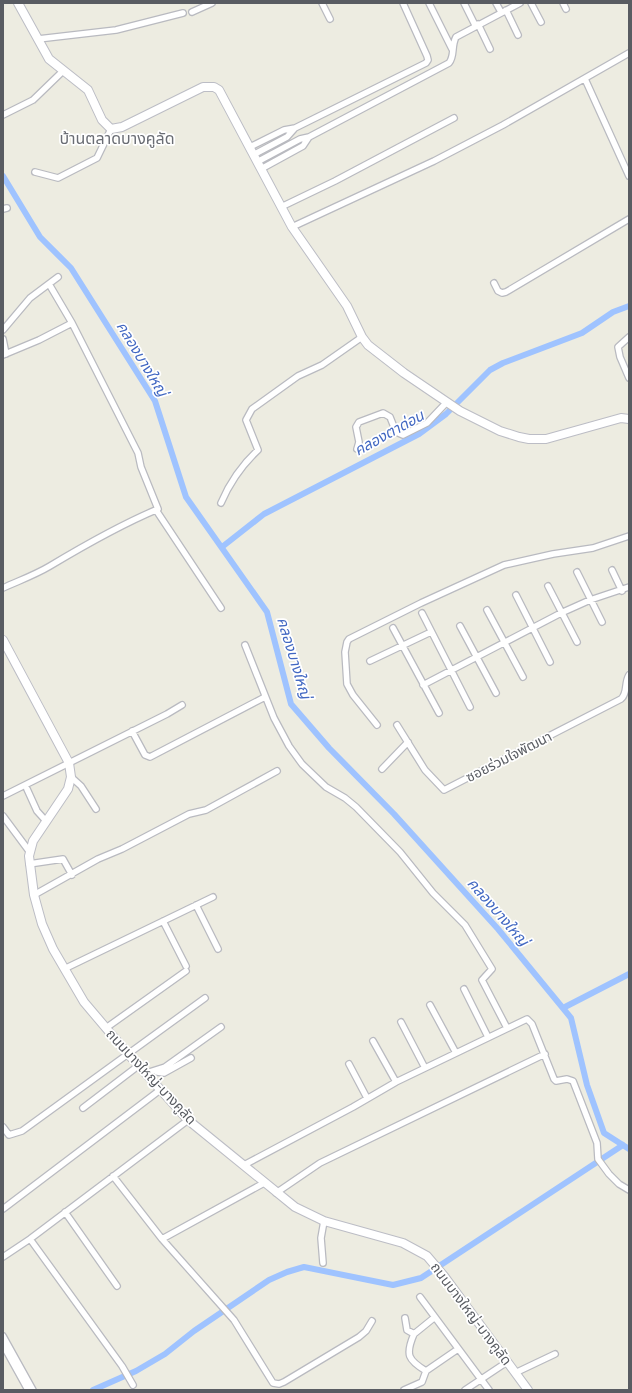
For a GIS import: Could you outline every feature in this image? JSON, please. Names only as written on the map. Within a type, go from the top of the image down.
[{"type":"street","points":[[18,3],[49,58],[88,90],[102,120],[111,129]]},
{"type":"street","points":[[192,12],[212,3]]},
{"type":"street","points":[[322,3],[330,19]]},
{"type":"street","points":[[255,158],[284,130],[295,128],[426,63],[428,60],[427,56],[403,3]]},
{"type":"street","points":[[429,3],[452,49]]},
{"type":"street","points":[[464,3],[490,49]]},
{"type":"street","points":[[496,3],[504,11],[518,35]]},
{"type":"street","points":[[255,158],[300,139],[309,137],[449,63],[452,60],[452,49],[456,37],[476,24],[520,3]]},
{"type":"street","points":[[531,3],[541,22]]},
{"type":"street","points":[[562,3],[566,9]]},
{"type":"street","points":[[38,39],[116,30],[183,13]]},
{"type":"street","points":[[292,227],[434,161],[629,54]]},
{"type":"street","points":[[3,115],[33,100],[63,71]]},
{"type":"street","points":[[585,79],[629,176]]},
{"type":"street","points":[[111,129],[122,127],[203,87],[214,87],[223,94],[280,207],[292,227],[347,306],[362,336],[368,345],[404,374],[460,411],[500,431],[519,437],[538,440],[621,418],[629,419]]},
{"type":"street","points":[[280,207],[342,177],[454,118]]},
{"type":"street","points":[[35,172],[58,178],[92,160],[102,151],[111,129]]},
{"type":"street","points":[[494,283],[498,291],[502,293],[506,292],[629,219]]},
{"type":"street","points":[[3,330],[25,303],[58,277]]},
{"type":"street","points":[[49,284],[72,322],[138,454],[141,467],[158,508],[156,510],[221,608]]},
{"type":"street","points":[[3,339],[5,355],[39,340],[72,322]]},
{"type":"street","points":[[221,503],[229,484],[245,462],[258,450],[246,420],[252,409],[298,376],[328,361],[362,336]]},
{"type":"street","points":[[629,337],[618,347],[620,357],[629,378]]},
{"type":"street","points":[[357,449],[359,442],[356,427],[359,422],[383,413],[390,417],[396,432],[403,435],[427,423],[448,404]]},
{"type":"street","points":[[3,588],[50,566],[66,555],[156,510]]},
{"type":"street","points":[[378,725],[353,695],[347,684],[345,652],[347,642],[350,639],[421,603],[504,566],[552,554],[593,548],[629,536]]},
{"type":"street","points":[[612,570],[622,591]]},
{"type":"street","points":[[577,572],[602,622]]},
{"type":"street","points":[[548,586],[577,642]]},
{"type":"street","points":[[423,685],[561,613],[590,600],[622,591],[629,587]]},
{"type":"street","points":[[516,595],[550,662]]},
{"type":"street","points":[[487,610],[523,677]]},
{"type":"street","points":[[422,613],[470,707]]},
{"type":"street","points":[[460,626],[496,694]]},
{"type":"street","points":[[393,628],[439,713]]},
{"type":"street","points":[[370,661],[431,632]]},
{"type":"street","name":"ถนนบางใหญ่-บางคูลัด","points":[[3,640],[69,763],[70,777],[65,795],[33,841],[29,851],[29,864],[34,895],[46,936],[64,970],[84,1002],[138,1066],[188,1120],[276,1193],[295,1207],[324,1221],[403,1243],[422,1252],[432,1261],[444,1276],[528,1390]]},
{"type":"street","points":[[245,645],[265,697],[280,729],[302,764],[326,787],[345,798],[356,807],[400,852],[433,893],[465,925],[492,969],[482,980],[507,1028]]},
{"type":"street","name":"ซอยร่วมใจพัฒนา","points":[[397,725],[425,770],[444,790],[621,699],[625,695],[629,675]]},
{"type":"street","points":[[132,731],[145,755],[150,757],[265,697]]},
{"type":"street","points":[[3,796],[182,704]]},
{"type":"street","points":[[382,770],[408,742]]},
{"type":"street","points":[[34,895],[98,859],[122,849],[189,814],[206,810],[277,771]]},
{"type":"street","points":[[70,777],[81,786],[96,809]]},
{"type":"street","points":[[27,789],[37,811],[46,822]]},
{"type":"street","points":[[3,816],[29,851]]},
{"type":"street","points":[[29,864],[63,859],[72,875]]},
{"type":"street","points":[[64,970],[212,897]]},
{"type":"street","points":[[196,905],[218,949]]},
{"type":"street","points":[[106,1028],[186,968],[163,921]]},
{"type":"street","points":[[464,989],[488,1037]]},
{"type":"street","points":[[3,1127],[9,1135],[22,1131],[205,998]]},
{"type":"street","points":[[430,1005],[456,1053]]},
{"type":"street","points":[[244,1165],[396,1082],[507,1028],[525,1020],[529,1020],[556,1081],[567,1079],[573,1081],[597,1143],[598,1159],[619,1184],[629,1190]]},
{"type":"street","points":[[401,1022],[425,1068]]},
{"type":"street","points":[[146,1074],[166,1067],[221,1027]]},
{"type":"street","points":[[373,1041],[396,1082]]},
{"type":"street","points":[[276,1193],[320,1163],[545,1054]]},
{"type":"street","points":[[155,1072],[164,1073],[191,1058]]},
{"type":"street","points":[[349,1064],[367,1098]]},
{"type":"street","points":[[83,1108],[138,1066]]},
{"type":"street","points":[[3,1209],[160,1090]]},
{"type":"street","points":[[3,1257],[30,1239],[188,1120]]},
{"type":"street","points":[[113,1176],[162,1239],[218,1300],[234,1320],[270,1379],[276,1384],[284,1382],[359,1337],[372,1321]]},
{"type":"street","points":[[162,1239],[264,1183]]},
{"type":"street","points":[[66,1212],[117,1286]]},
{"type":"street","points":[[323,1264],[321,1238],[324,1221]]},
{"type":"street","points":[[30,1239],[126,1372],[132,1383]]},
{"type":"street","points":[[420,1297],[489,1390]]},
{"type":"street","points":[[426,1371],[416,1365],[409,1356],[409,1345],[414,1334],[435,1317]]},
{"type":"street","points":[[405,1318],[407,1330],[414,1334]]},
{"type":"street","points":[[3,1336],[33,1390]]},
{"type":"street","points":[[3,1345],[28,1390]]},
{"type":"street","points":[[404,1390],[422,1382],[426,1371],[458,1349]]},
{"type":"street","points":[[515,1373],[555,1354]]},
{"type":"street","points":[[465,1390],[506,1362]]},
{"type":"waterway","name":"คลองบางใหญ่","points":[[3,176],[40,237],[71,268],[155,401],[186,497],[267,612],[291,704],[329,748],[394,814],[498,929],[571,1018],[587,1085],[604,1133],[629,1149]]},
{"type":"waterway","name":"คลองตาด่อน","points":[[222,547],[264,514],[419,434],[446,414],[490,370],[503,363],[582,333],[613,312],[629,306]]},
{"type":"waterway","points":[[563,1008],[629,974]]},
{"type":"waterway","points":[[93,1390],[136,1371],[165,1354],[194,1331],[269,1280],[287,1272],[304,1267],[393,1285],[421,1278],[623,1145]]},
{"type":"district","name":"บ้านตลาดบางคูลัด","points":[[117,138]]}]
